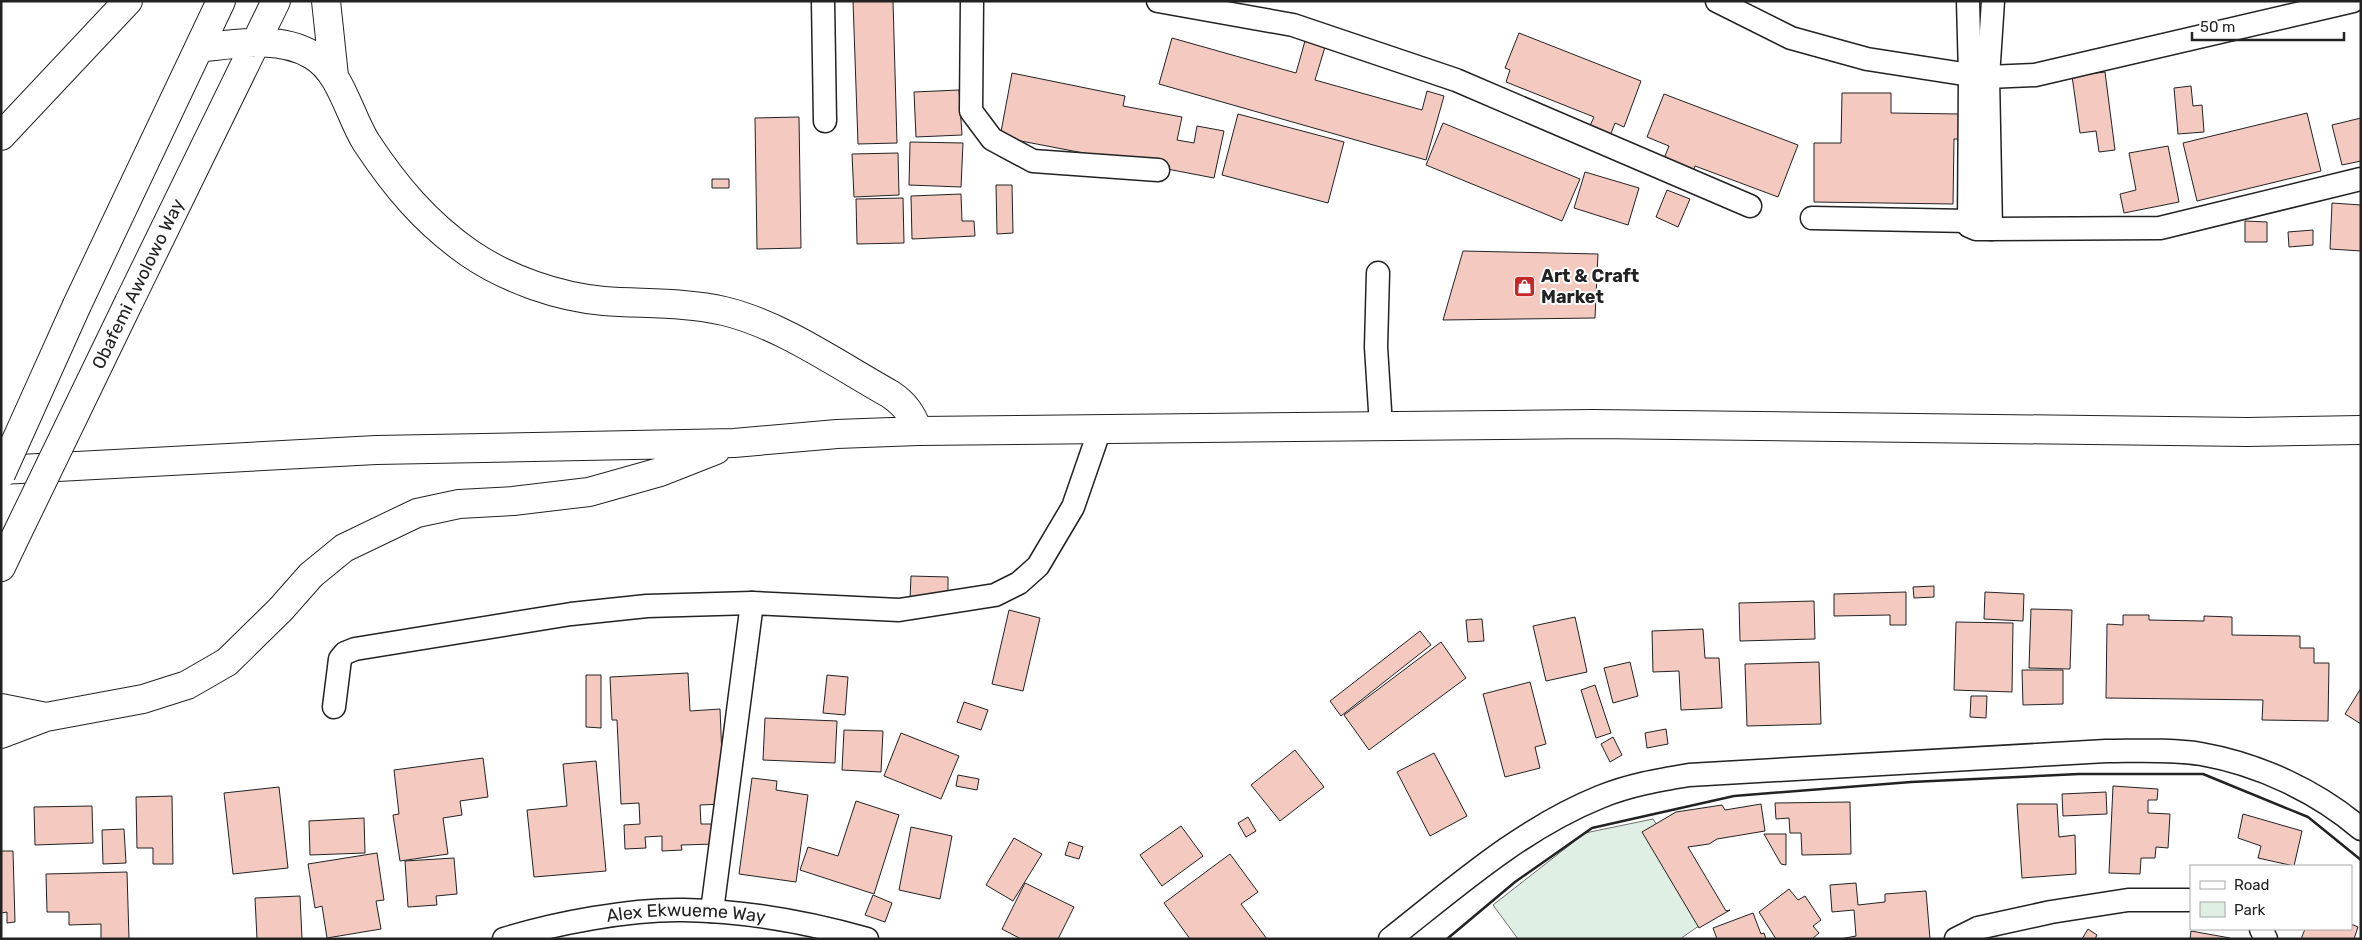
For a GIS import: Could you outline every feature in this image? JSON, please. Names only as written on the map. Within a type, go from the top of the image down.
[{"type":"main road","points":[[1,136],[128,1]]},
{"type":"main road","name":"Obafemi Awolowo Way","points":[[7,556],[276,1]]},
{"type":"main road","points":[[326,1],[334,76]]},
{"type":"main road","points":[[212,5],[212,47],[77,305],[1,472],[376,450],[734,443],[837,434],[918,431],[1593,424],[2247,432],[2361,430]]},
{"type":"main road","points":[[212,47],[256,41],[290,46],[314,55],[334,76],[365,140],[399,188],[429,222],[471,254],[513,276],[555,292],[602,301],[664,304],[723,311],[769,326],[890,394],[904,404],[918,431]]},
{"type":"main road","points":[[212,47],[226,56],[224,108]]},
{"type":"main road","points":[[2247,432],[2361,445]]},
{"type":"main road","points":[[1,734],[46,716],[144,700],[186,685],[227,662],[281,609],[311,575],[344,548],[417,513],[459,504],[513,501],[589,492],[660,472],[734,443]]},
{"type":"main road","points":[[1,708],[46,716]]},
{"type":"street","points":[[823,1],[825,121]]},
{"type":"street","points":[[972,1],[971,110],[992,139],[1032,161],[1158,170]]},
{"type":"street","points":[[1158,1],[1293,25],[1456,80],[1750,206]]},
{"type":"street","points":[[1717,1],[1792,38],[1867,59],[1979,76],[2035,75],[2353,1]]},
{"type":"street","points":[[1968,1],[1979,76],[1990,229]]},
{"type":"street","points":[[1994,1],[1979,76],[1969,226],[1990,229],[2160,228],[2361,179]]},
{"type":"street","points":[[1812,218],[1969,220]]},
{"type":"street","points":[[1378,273],[1376,346],[1381,426]]},
{"type":"street","points":[[334,707],[340,659],[345,653],[355,649],[570,614],[647,606],[752,603],[899,610],[995,595],[1019,584],[1038,566],[1073,507],[1100,429]]},
{"type":"street","points":[[712,911],[752,603]]},
{"type":"street","points":[[1390,939],[1494,857],[1556,817],[1602,796],[1629,787],[1689,775],[2106,751],[2200,754],[2243,765],[2286,781],[2321,801],[2361,829]]},
{"type":"street","points":[[1956,939],[1978,928],[2001,931],[2051,912],[2128,900],[2190,900]]},
{"type":"street","name":"Alex Ekwueme Way","points":[[504,939],[571,922],[625,914],[682,910],[712,911],[785,920],[834,929],[867,939]]},
{"type":"green space","points":[[1653,819],[1716,914],[1680,939],[1518,939],[1493,905],[1585,833]]},
{"type":"building","points":[[853,1],[893,1],[897,143],[858,144]]},
{"type":"building","points":[[1519,33],[1641,81],[1624,127],[1615,123],[1610,136],[1589,128],[1594,117],[1506,82],[1510,70],[1505,68]]},
{"type":"building","points":[[1172,38],[1296,73],[1305,41],[1325,47],[1315,80],[1422,110],[1427,91],[1444,96],[1426,160],[1159,84]]},
{"type":"building","points":[[2105,72],[2115,150],[2099,152],[2096,131],[2080,133],[2072,76]]},
{"type":"building","points":[[1012,73],[1125,96],[1123,106],[1182,117],[1177,140],[1194,143],[1197,126],[1224,131],[1214,178],[1000,137]]},
{"type":"building","points":[[2191,86],[2193,106],[2202,105],[2204,132],[2178,134],[2174,88]]},
{"type":"building","points":[[959,90],[962,135],[916,137],[914,92]]},
{"type":"building","points":[[1842,93],[1891,93],[1891,113],[1960,114],[1960,139],[1954,139],[1953,204],[1814,202],[1814,143],[1841,143]]},
{"type":"building","points":[[1664,94],[1798,145],[1778,197],[1695,166],[1693,172],[1663,161],[1669,146],[1647,137]]},
{"type":"building","points":[[2307,113],[2321,171],[2197,201],[2183,143]]},
{"type":"building","points":[[1238,114],[1344,142],[1328,203],[1222,175]]},
{"type":"building","points":[[799,117],[801,248],[757,249],[755,118]]},
{"type":"building","points":[[2361,118],[2361,161],[2342,165],[2332,125]]},
{"type":"building","points":[[1443,123],[1580,179],[1562,221],[1426,165]]},
{"type":"building","points":[[910,142],[963,143],[961,187],[909,185]]},
{"type":"building","points":[[2168,146],[2179,202],[2124,213],[2120,194],[2136,190],[2129,153]]},
{"type":"building","points":[[898,153],[899,195],[854,197],[852,154]]},
{"type":"building","points":[[1585,172],[1639,188],[1628,225],[1574,208]]},
{"type":"building","points":[[712,179],[729,179],[729,188],[712,188]]},
{"type":"building","points":[[996,185],[1012,185],[1013,233],[997,234]]},
{"type":"building","points":[[1667,190],[1690,199],[1678,227],[1656,217]]},
{"type":"building","points":[[961,194],[962,221],[974,221],[975,236],[912,239],[911,196]]},
{"type":"building","points":[[903,198],[904,243],[857,244],[856,199]]},
{"type":"building","points":[[2332,203],[2361,205],[2361,251],[2330,249]]},
{"type":"building","points":[[2245,221],[2267,222],[2267,242],[2245,242]]},
{"type":"building","points":[[2313,230],[2313,245],[2289,247],[2288,232]]},
{"type":"building","name":"Art & Craft Market","points":[[1463,251],[1598,254],[1595,318],[1443,320]]},
{"type":"building","points":[[911,576],[948,577],[948,600],[910,599]]},
{"type":"building","points":[[1934,586],[1934,597],[1914,598],[1913,587]]},
{"type":"building","points":[[1906,592],[1906,625],[1890,625],[1890,615],[1834,616],[1834,594]]},
{"type":"building","points":[[1985,592],[2024,594],[2023,621],[1984,619]]},
{"type":"building","points":[[1814,601],[1815,639],[1740,641],[1739,603]]},
{"type":"building","points":[[2031,609],[2072,610],[2070,669],[2029,668]]},
{"type":"building","points":[[1009,610],[1040,618],[1023,691],[992,684]]},
{"type":"building","points":[[2123,615],[2149,615],[2149,620],[2204,621],[2204,616],[2232,617],[2232,635],[2300,636],[2300,648],[2314,648],[2314,663],[2329,663],[2328,721],[2262,720],[2263,700],[2106,698],[2107,624],[2123,625]]},
{"type":"building","points":[[1575,617],[1587,672],[1546,681],[1533,626]]},
{"type":"building","points":[[1482,619],[1484,641],[1468,642],[1466,620]]},
{"type":"building","points":[[1956,622],[2013,623],[2012,692],[1954,690]]},
{"type":"building","points":[[1703,629],[1705,658],[1719,658],[1722,708],[1681,710],[1679,671],[1653,672],[1652,631]]},
{"type":"building","points":[[1420,631],[1431,645],[1341,716],[1330,701]]},
{"type":"building","points":[[1441,642],[1466,678],[1369,750],[1344,715]]},
{"type":"building","points":[[1630,662],[1638,696],[1613,703],[1604,668]]},
{"type":"building","points":[[1819,662],[1821,724],[1747,726],[1745,664]]},
{"type":"building","points":[[2022,670],[2063,670],[2063,704],[2023,705]]},
{"type":"building","points":[[688,673],[690,711],[720,709],[724,804],[700,805],[701,824],[715,824],[716,844],[681,845],[682,850],[662,851],[662,836],[645,837],[646,848],[625,849],[624,825],[640,824],[639,803],[621,804],[617,720],[612,720],[610,677]]},
{"type":"building","points":[[586,675],[601,675],[601,728],[586,727]]},
{"type":"building","points":[[827,675],[848,677],[845,715],[823,713]]},
{"type":"building","points":[[1530,682],[1546,744],[1535,747],[1540,768],[1505,777],[1483,694]]},
{"type":"building","points":[[1595,685],[1611,733],[1596,738],[1581,690]]},
{"type":"building","points":[[2361,688],[2361,724],[2345,714]]},
{"type":"building","points":[[1971,696],[1987,696],[1986,718],[1970,717]]},
{"type":"building","points":[[964,702],[988,710],[981,730],[957,722]]},
{"type":"building","points":[[765,718],[837,721],[835,763],[763,760]]},
{"type":"building","points":[[1666,729],[1668,744],[1647,748],[1645,733]]},
{"type":"building","points":[[844,730],[883,731],[881,772],[842,770]]},
{"type":"building","points":[[901,733],[959,756],[941,799],[884,776]]},
{"type":"building","points":[[1613,737],[1622,755],[1610,762],[1601,744]]},
{"type":"building","points":[[1295,750],[1324,787],[1280,821],[1251,785]]},
{"type":"building","points":[[1434,753],[1467,816],[1430,836],[1397,772]]},
{"type":"building","points":[[483,758],[488,797],[460,801],[462,815],[443,818],[448,854],[400,861],[393,815],[399,814],[394,770]]},
{"type":"building","points":[[596,761],[606,871],[534,877],[527,810],[567,806],[563,764]]},
{"type":"building","points":[[958,775],[979,779],[977,790],[956,786]]},
{"type":"building","points":[[752,778],[777,781],[776,790],[808,795],[796,882],[739,874]]},
{"type":"building","points":[[2113,786],[2158,789],[2157,800],[2148,800],[2148,813],[2170,814],[2168,848],[2156,847],[2155,858],[2141,858],[2140,874],[2109,873]]},
{"type":"building","points":[[279,787],[288,868],[233,874],[224,793]]},
{"type":"building","points":[[2106,792],[2107,814],[2063,816],[2062,794]]},
{"type":"building","points":[[172,796],[173,864],[153,864],[153,848],[137,848],[136,797]]},
{"type":"building","points":[[856,801],[899,815],[874,894],[800,870],[808,847],[838,856]]},
{"type":"building","points":[[1850,802],[1851,854],[1802,855],[1801,833],[1790,833],[1789,818],[1776,819],[1775,803]]},
{"type":"building","points":[[1761,804],[1765,831],[1717,839],[1709,844],[1688,847],[1726,911],[1730,910],[1699,928],[1642,832],[1676,812],[1722,805],[1725,810]]},
{"type":"building","points":[[2017,804],[2057,804],[2059,837],[2075,835],[2076,874],[2022,878]]},
{"type":"building","points":[[92,806],[93,843],[35,845],[34,807]]},
{"type":"building","points":[[2243,814],[2302,831],[2294,865],[2258,858],[2261,846],[2238,838]]},
{"type":"building","points":[[1248,817],[1256,831],[1246,837],[1238,823]]},
{"type":"building","points":[[364,818],[365,853],[310,855],[309,821]]},
{"type":"building","points":[[1181,826],[1203,856],[1162,886],[1140,855]]},
{"type":"building","points":[[911,827],[952,836],[940,899],[899,890]]},
{"type":"building","points":[[124,829],[126,863],[103,864],[102,830]]},
{"type":"building","points":[[1764,834],[1786,834],[1786,865],[1781,864]]},
{"type":"building","points":[[1014,838],[1042,854],[1013,901],[986,885]]},
{"type":"building","points":[[1069,842],[1083,847],[1079,859],[1065,855]]},
{"type":"building","points":[[1,851],[13,851],[15,922],[7,923],[7,912],[1,913]]},
{"type":"building","points":[[377,853],[384,900],[376,901],[381,929],[327,938],[322,906],[315,908],[308,864]]},
{"type":"building","points":[[1230,854],[1258,892],[1241,904],[1267,939],[1190,939],[1164,903]]},
{"type":"building","points":[[454,858],[457,894],[436,896],[437,905],[408,907],[405,861]]},
{"type":"building","points":[[127,872],[129,939],[101,939],[101,924],[69,925],[69,912],[47,912],[46,874]]},
{"type":"building","points":[[1025,883],[1074,907],[1058,939],[1021,939],[1002,929]]},
{"type":"building","points":[[1856,883],[1858,905],[1885,902],[1885,894],[1926,891],[1930,939],[1840,939],[1856,936],[1854,910],[1832,912],[1830,885]]},
{"type":"building","points":[[1789,889],[1798,900],[1805,896],[1821,920],[1813,926],[1819,933],[1812,939],[1776,939],[1759,912]]},
{"type":"building","points":[[873,895],[892,903],[885,922],[865,915]]},
{"type":"building","points":[[300,896],[302,939],[257,939],[255,898]]},
{"type":"building","points":[[1753,913],[1761,934],[1764,933],[1766,939],[1717,939],[1713,928]]},
{"type":"building","points":[[2352,924],[2358,927],[2354,939],[2301,939],[2305,930],[2352,930]]},
{"type":"building","points":[[2088,929],[2097,935],[2095,939],[2082,939]]},
{"type":"building","points":[[2191,931],[2230,938],[2190,939]]},
{"type":"wall","points":[[1447,939],[1515,882],[1592,828],[1734,796],[1911,782],[2079,774],[2203,774],[2308,817],[2361,860]]},
{"type":"place","name":"Art & Craft Market","points":[[1525,286]]}]
